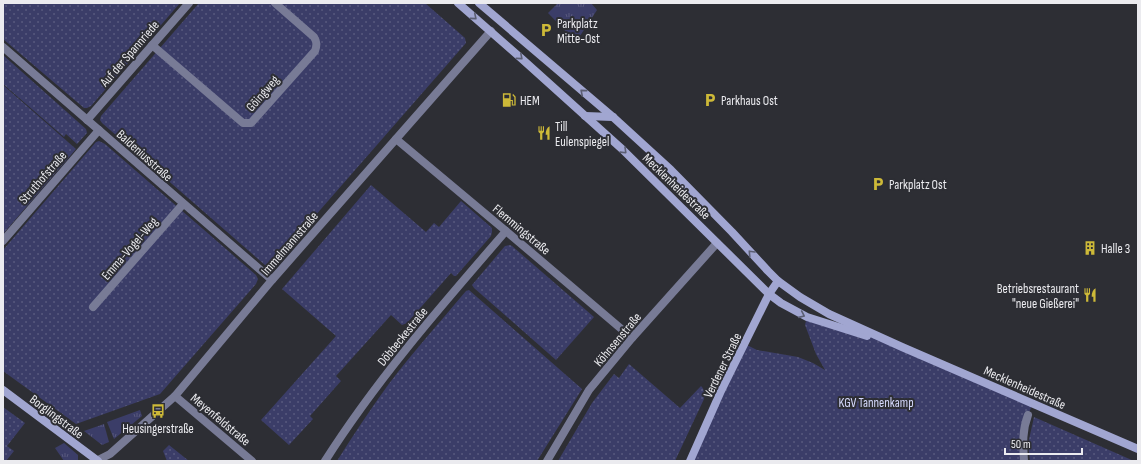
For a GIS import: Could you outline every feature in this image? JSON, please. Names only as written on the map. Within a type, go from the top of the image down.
[{"type":"main road","name":"Mecklenheidestraße","points":[[458,3],[622,149],[769,294],[781,304],[807,317],[902,347]]},
{"type":"main road","name":"Mecklenheidestraße","points":[[479,3],[613,117],[691,190],[778,281],[800,297],[829,314],[902,347],[1138,449]]},
{"type":"main road","points":[[490,12],[491,31]]},
{"type":"main road","points":[[586,116],[613,117]]},
{"type":"main road","name":"Verdener Straße","points":[[690,461],[721,391],[769,294],[778,281]]},
{"type":"main road","name":"Borglingstraße","points":[[3,390],[97,461]]},
{"type":"street","name":"Auf der Spannriede","points":[[87,120],[189,3]]},
{"type":"street","name":"Göingweg","points":[[152,45],[243,123],[251,124],[315,51],[317,45],[314,37],[275,3]]},
{"type":"street","name":"Immelmannstraße","points":[[97,461],[110,454],[175,396],[272,280],[491,31]]},
{"type":"street","name":"Baldeniusstraße","points":[[3,47],[272,280]]},
{"type":"street","name":"Struthofstraße","points":[[3,241],[99,130]]},
{"type":"street","name":"Flemmingstraße","points":[[396,139],[632,338]]},
{"type":"street","name":"Emma-Vogel-Weg","points":[[93,307],[183,204]]},
{"type":"street","name":"Döbbeckestraße","points":[[325,461],[382,380],[416,336],[506,231]]},
{"type":"street","name":"Köhnsenstraße","points":[[547,461],[590,390],[632,338],[717,243]]},
{"type":"street","name":"Meyenfeldstraße","points":[[175,396],[252,461]]},
{"type":"street","points":[[1024,461],[1023,436],[1024,425],[1028,415]]},
{"type":"green space","points":[[3,3],[180,3],[91,106],[84,108],[3,39]]},
{"type":"green space","points":[[199,3],[425,3],[465,38],[466,43],[273,264],[265,265],[100,120],[101,116]]},
{"type":"green space","points":[[558,3],[591,3],[597,10],[576,42],[548,13]]},
{"type":"green space","points":[[3,55],[86,129],[87,133],[77,144],[66,134],[64,137],[3,84]]},
{"type":"green space","points":[[3,85],[76,149],[3,234]]},
{"type":"green space","points":[[99,141],[105,144],[256,275],[258,279],[256,284],[160,394],[76,424],[3,371],[3,250],[96,142]]},
{"type":"green space","points":[[371,185],[426,232],[434,223],[439,227],[461,201],[492,228],[491,236],[456,276],[451,273],[407,323],[402,325],[391,315],[336,376],[341,381],[310,416],[313,419],[289,445],[261,420],[336,336],[282,289]]},
{"type":"green space","points":[[510,245],[594,317],[556,360],[472,285],[505,246]]},
{"type":"green space","points":[[469,290],[582,389],[537,461],[337,461],[388,385],[466,291]]},
{"type":"green space","name":"KGV Tannenkamp","points":[[807,317],[902,347],[1033,403],[1028,415],[1024,461],[690,461],[745,344],[757,350],[798,357],[825,370],[816,354],[805,325]]},
{"type":"green space","points":[[629,364],[680,408],[701,386],[703,389],[705,394],[704,399],[675,461],[558,461],[592,403],[614,374],[619,378]]},
{"type":"green space","points":[[3,407],[25,423],[7,446],[14,451],[6,461],[3,461]]},
{"type":"green space","points":[[140,410],[142,416],[114,439],[107,422]]},
{"type":"green space","points":[[1034,417],[1134,461],[1030,461],[1028,444]]},
{"type":"green space","points":[[104,424],[109,442],[102,445],[84,431]]},
{"type":"green space","points":[[64,443],[78,455],[78,461],[64,461],[55,448]]},
{"type":"green space","points":[[169,445],[189,461],[167,461],[163,451]]},
{"type":"place","name":"Parkplatz Mitte-Ost","points":[[546,30]]},
{"type":"place","name":"HEM","points":[[509,100]]},
{"type":"place","name":"Parkhaus Ost","points":[[710,100]]},
{"type":"place","name":"Till Eulenspiegel","points":[[544,133]]},
{"type":"place","name":"Parkplatz Ost","points":[[878,184]]},
{"type":"place","name":"Halle 3","points":[[1090,248]]},
{"type":"place","name":"Betriebsrestaurant \"neue Gießerei\"","points":[[1090,295]]},
{"type":"place","name":"Heusingerstraße","points":[[158,411]]}]
